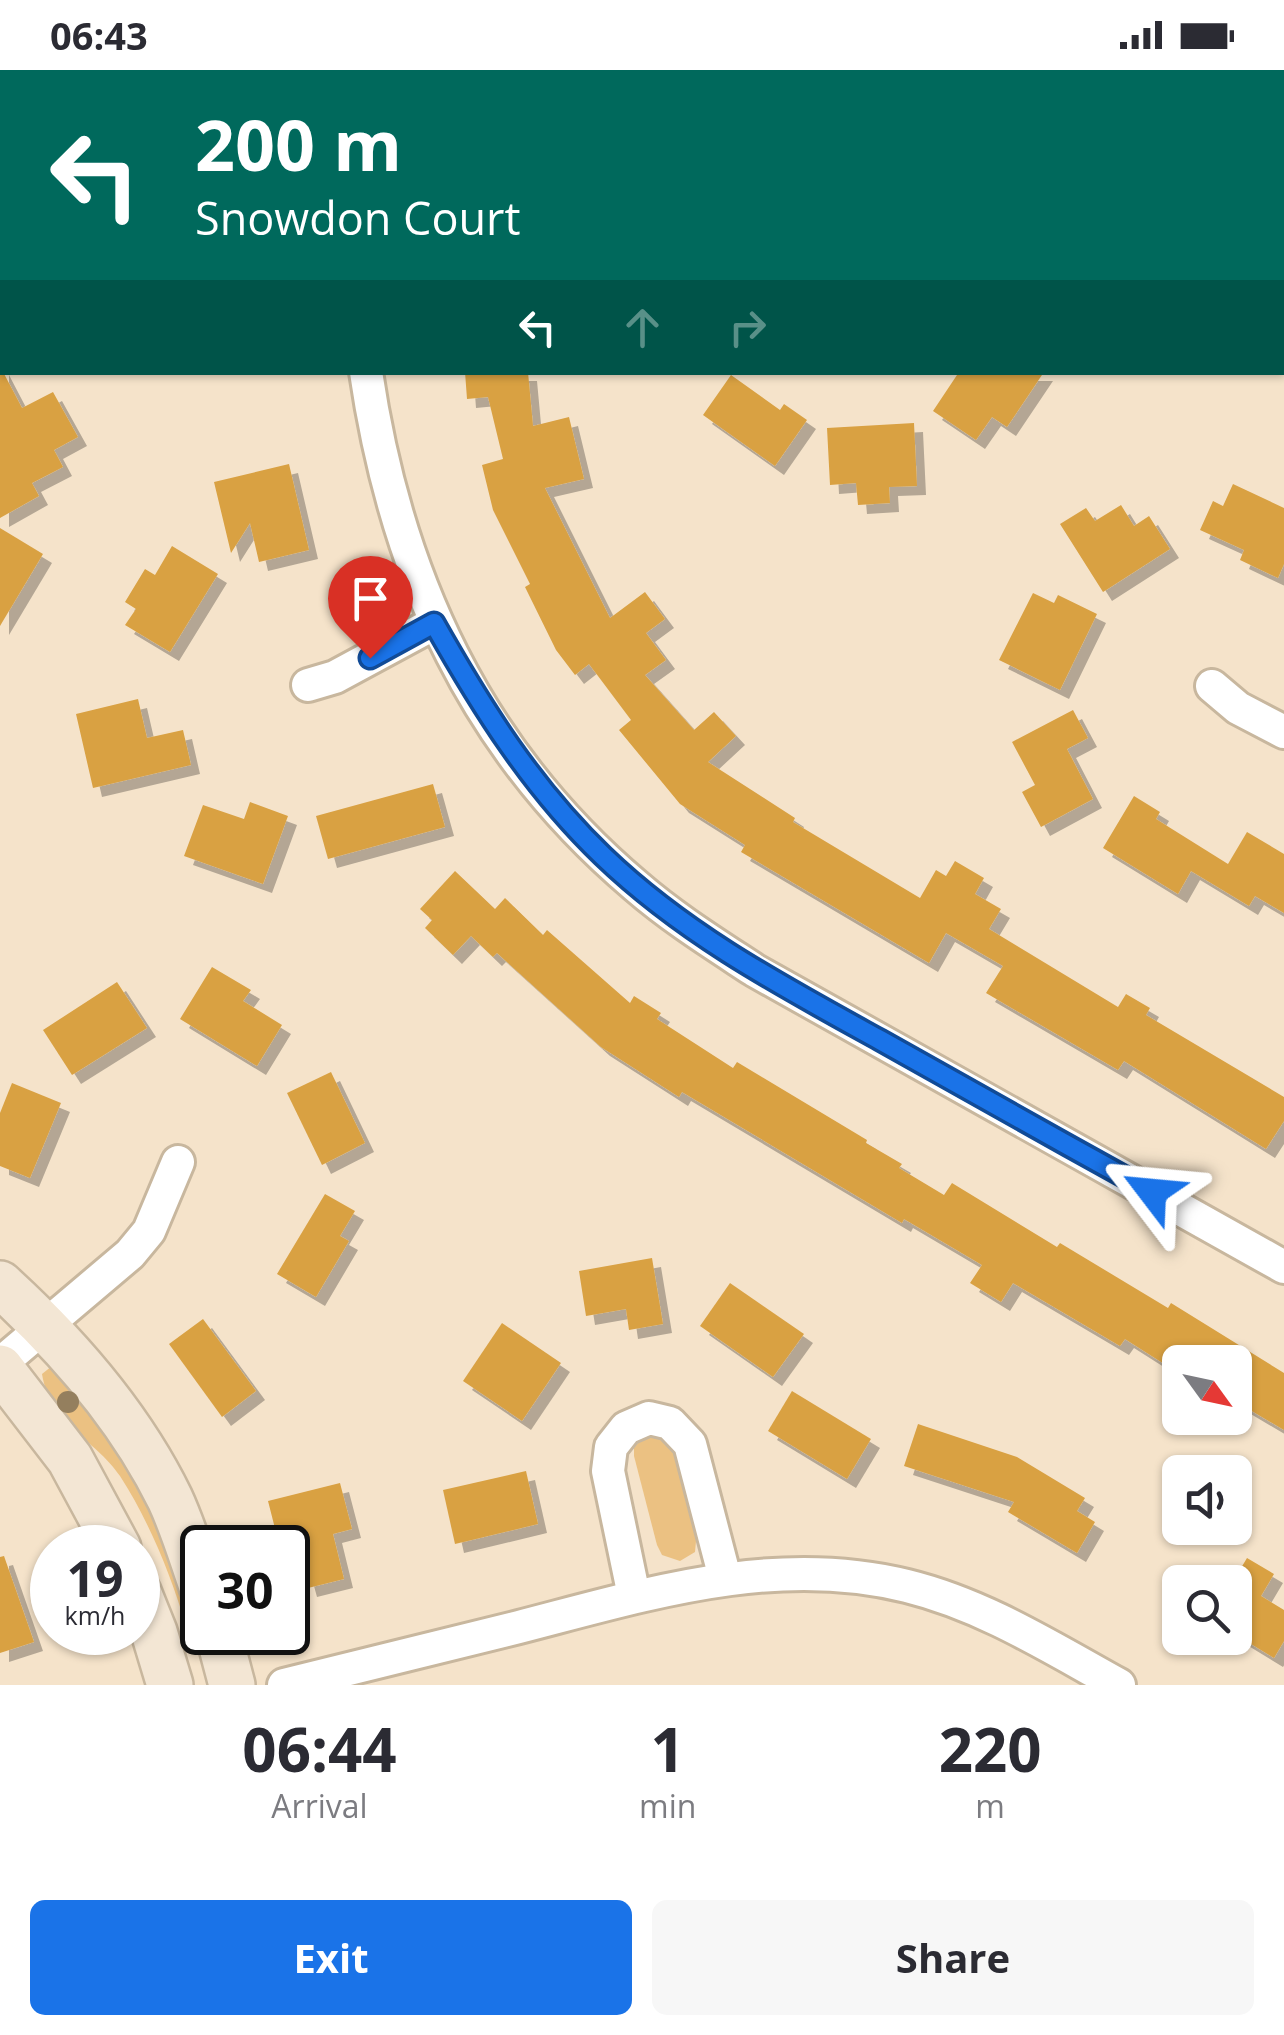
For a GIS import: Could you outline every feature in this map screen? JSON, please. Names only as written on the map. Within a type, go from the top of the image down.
[{"type":"main road","points":[[0,1284],[45,1325],[119,1414],[170,1500],[180,1527]]},
{"type":"main road","points":[[0,1366],[70,1458],[106,1525]]},
{"type":"main road","points":[[160,1652],[170,1685]]},
{"type":"main road","points":[[224,1655],[232,1685]]},
{"type":"street","points":[[366,375],[378,447],[398,523],[434,623],[474,694],[528,773],[602,855],[682,923],[754,970],[1284,1267]]},
{"type":"street","points":[[308,684],[335,678],[434,623]]},
{"type":"street","points":[[1212,686],[1238,708],[1284,732]]},
{"type":"street","points":[[0,1366],[139,1242],[160,1208],[178,1162]]},
{"type":"street","points":[[634,1596],[608,1471],[611,1446],[626,1428],[649,1418],[670,1423],[690,1444],[725,1578]]},
{"type":"street","points":[[284,1685],[634,1596],[725,1578],[774,1574],[838,1575],[944,1596],[1000,1618],[1119,1685]]},
{"type":"shaded area","points":[[52,1366],[61,1369],[137,1486],[156,1525],[147,1525],[110,1463],[54,1407],[42,1374]]},
{"type":"shaded area","points":[[658,1434],[674,1447],[697,1530],[695,1552],[680,1561],[662,1555],[657,1545],[634,1456],[634,1448],[643,1436]]},
{"type":"shaded area","points":[[160,1534],[180,1582],[180,1609],[160,1554]]},
{"type":"building","points":[[0,375],[5,375],[22,408],[53,392],[78,437],[54,450],[63,467],[32,483],[39,496],[0,518]]},
{"type":"building","points":[[465,375],[528,375],[533,426],[569,417],[584,479],[545,488],[610,618],[645,592],[665,619],[646,633],[666,660],[645,675],[694,730],[714,712],[736,736],[708,762],[795,818],[793,822],[920,898],[936,870],[946,876],[955,861],[984,878],[975,894],[1001,909],[989,929],[1118,1007],[1126,994],[1150,1008],[1146,1015],[1284,1097],[1284,1121],[1266,1149],[1124,1061],[1118,1070],[986,993],[1003,966],[946,933],[929,963],[741,852],[745,845],[680,804],[619,730],[631,720],[589,664],[575,675],[556,650],[525,587],[530,584],[493,510],[482,465],[503,459],[488,397],[467,399]]},
{"type":"building","points":[[731,375],[780,410],[784,404],[807,420],[775,466],[703,415]]},
{"type":"building","points":[[957,375],[1042,375],[1007,427],[992,417],[976,440],[933,411]]},
{"type":"building","points":[[914,423],[917,486],[889,487],[890,503],[858,505],[856,483],[830,485],[827,428]]},
{"type":"building","points":[[289,464],[309,550],[259,562],[250,523],[231,553],[214,482]]},
{"type":"building","points":[[1233,484],[1284,508],[1284,564],[1278,578],[1240,560],[1244,550],[1200,530],[1213,501],[1223,506]]},
{"type":"building","points":[[1121,505],[1134,526],[1149,516],[1170,549],[1103,592],[1060,524],[1086,508],[1095,521]]},
{"type":"building","points":[[0,528],[43,554],[0,626]]},
{"type":"building","points":[[172,546],[218,574],[170,652],[125,625],[136,609],[125,602],[145,569],[155,575]]},
{"type":"building","points":[[1033,593],[1054,603],[1058,595],[1097,614],[1060,690],[999,660]]},
{"type":"building","points":[[138,699],[147,738],[183,730],[191,765],[93,788],[76,714]]},
{"type":"building","points":[[1073,710],[1088,738],[1067,749],[1093,799],[1041,827],[1022,792],[1035,785],[1012,742]]},
{"type":"building","points":[[433,784],[445,827],[328,859],[316,816]]},
{"type":"building","points":[[1134,796],[1160,812],[1156,819],[1228,864],[1247,832],[1284,854],[1284,913],[1255,896],[1249,906],[1191,871],[1178,894],[1103,848]]},
{"type":"building","points":[[250,802],[288,816],[263,884],[184,856],[203,805],[244,819]]},
{"type":"building","points":[[455,871],[495,909],[505,898],[543,935],[547,930],[630,1003],[634,996],[661,1013],[657,1019],[733,1068],[737,1062],[867,1140],[866,1143],[902,1164],[899,1168],[944,1195],[952,1183],[1057,1247],[1060,1243],[1239,1345],[1162,1345],[1162,1363],[1125,1339],[1120,1346],[1013,1283],[1001,1302],[970,1283],[982,1265],[904,1219],[902,1223],[682,1092],[679,1097],[601,1047],[497,953],[493,957],[471,936],[453,955],[425,928],[432,920],[420,909]]},
{"type":"building","points":[[212,967],[251,990],[243,1001],[282,1025],[257,1066],[180,1019]]},
{"type":"building","points":[[117,982],[147,1028],[72,1075],[43,1030]]},
{"type":"building","points":[[331,1072],[365,1143],[322,1165],[287,1093]]},
{"type":"building","points":[[12,1083],[61,1103],[30,1178],[0,1166],[0,1113]]},
{"type":"building","points":[[325,1194],[355,1211],[340,1236],[349,1241],[316,1297],[277,1274]]},
{"type":"building","points":[[652,1258],[663,1324],[629,1330],[626,1309],[586,1316],[579,1271]]},
{"type":"building","points":[[730,1283],[804,1334],[773,1377],[700,1326]]},
{"type":"building","points":[[203,1319],[256,1391],[222,1417],[169,1344]]},
{"type":"building","points":[[502,1323],[561,1363],[522,1421],[463,1381]]},
{"type":"building","points":[[1252,1353],[1284,1373],[1284,1430],[1252,1411]]},
{"type":"building","points":[[792,1391],[871,1439],[847,1479],[768,1431]]},
{"type":"building","points":[[918,1424],[1017,1457],[1085,1498],[1077,1511],[1095,1522],[1077,1553],[1008,1512],[1014,1502],[904,1466]]},
{"type":"building","points":[[526,1471],[538,1524],[455,1544],[443,1490]]},
{"type":"building","points":[[340,1483],[352,1529],[333,1534],[344,1579],[310,1588],[310,1525],[274,1525],[268,1501]]},
{"type":"building","points":[[4,1556],[30,1631],[30,1643],[0,1653],[0,1557]]},
{"type":"building","points":[[1247,1558],[1274,1574],[1261,1596],[1284,1610],[1284,1641],[1274,1658],[1252,1645],[1252,1565],[1243,1565]]},
{"type":"route","points":[[370,658],[434,623],[474,694],[528,773],[569,821],[635,886],[682,923],[754,970],[1152,1192]]}]
